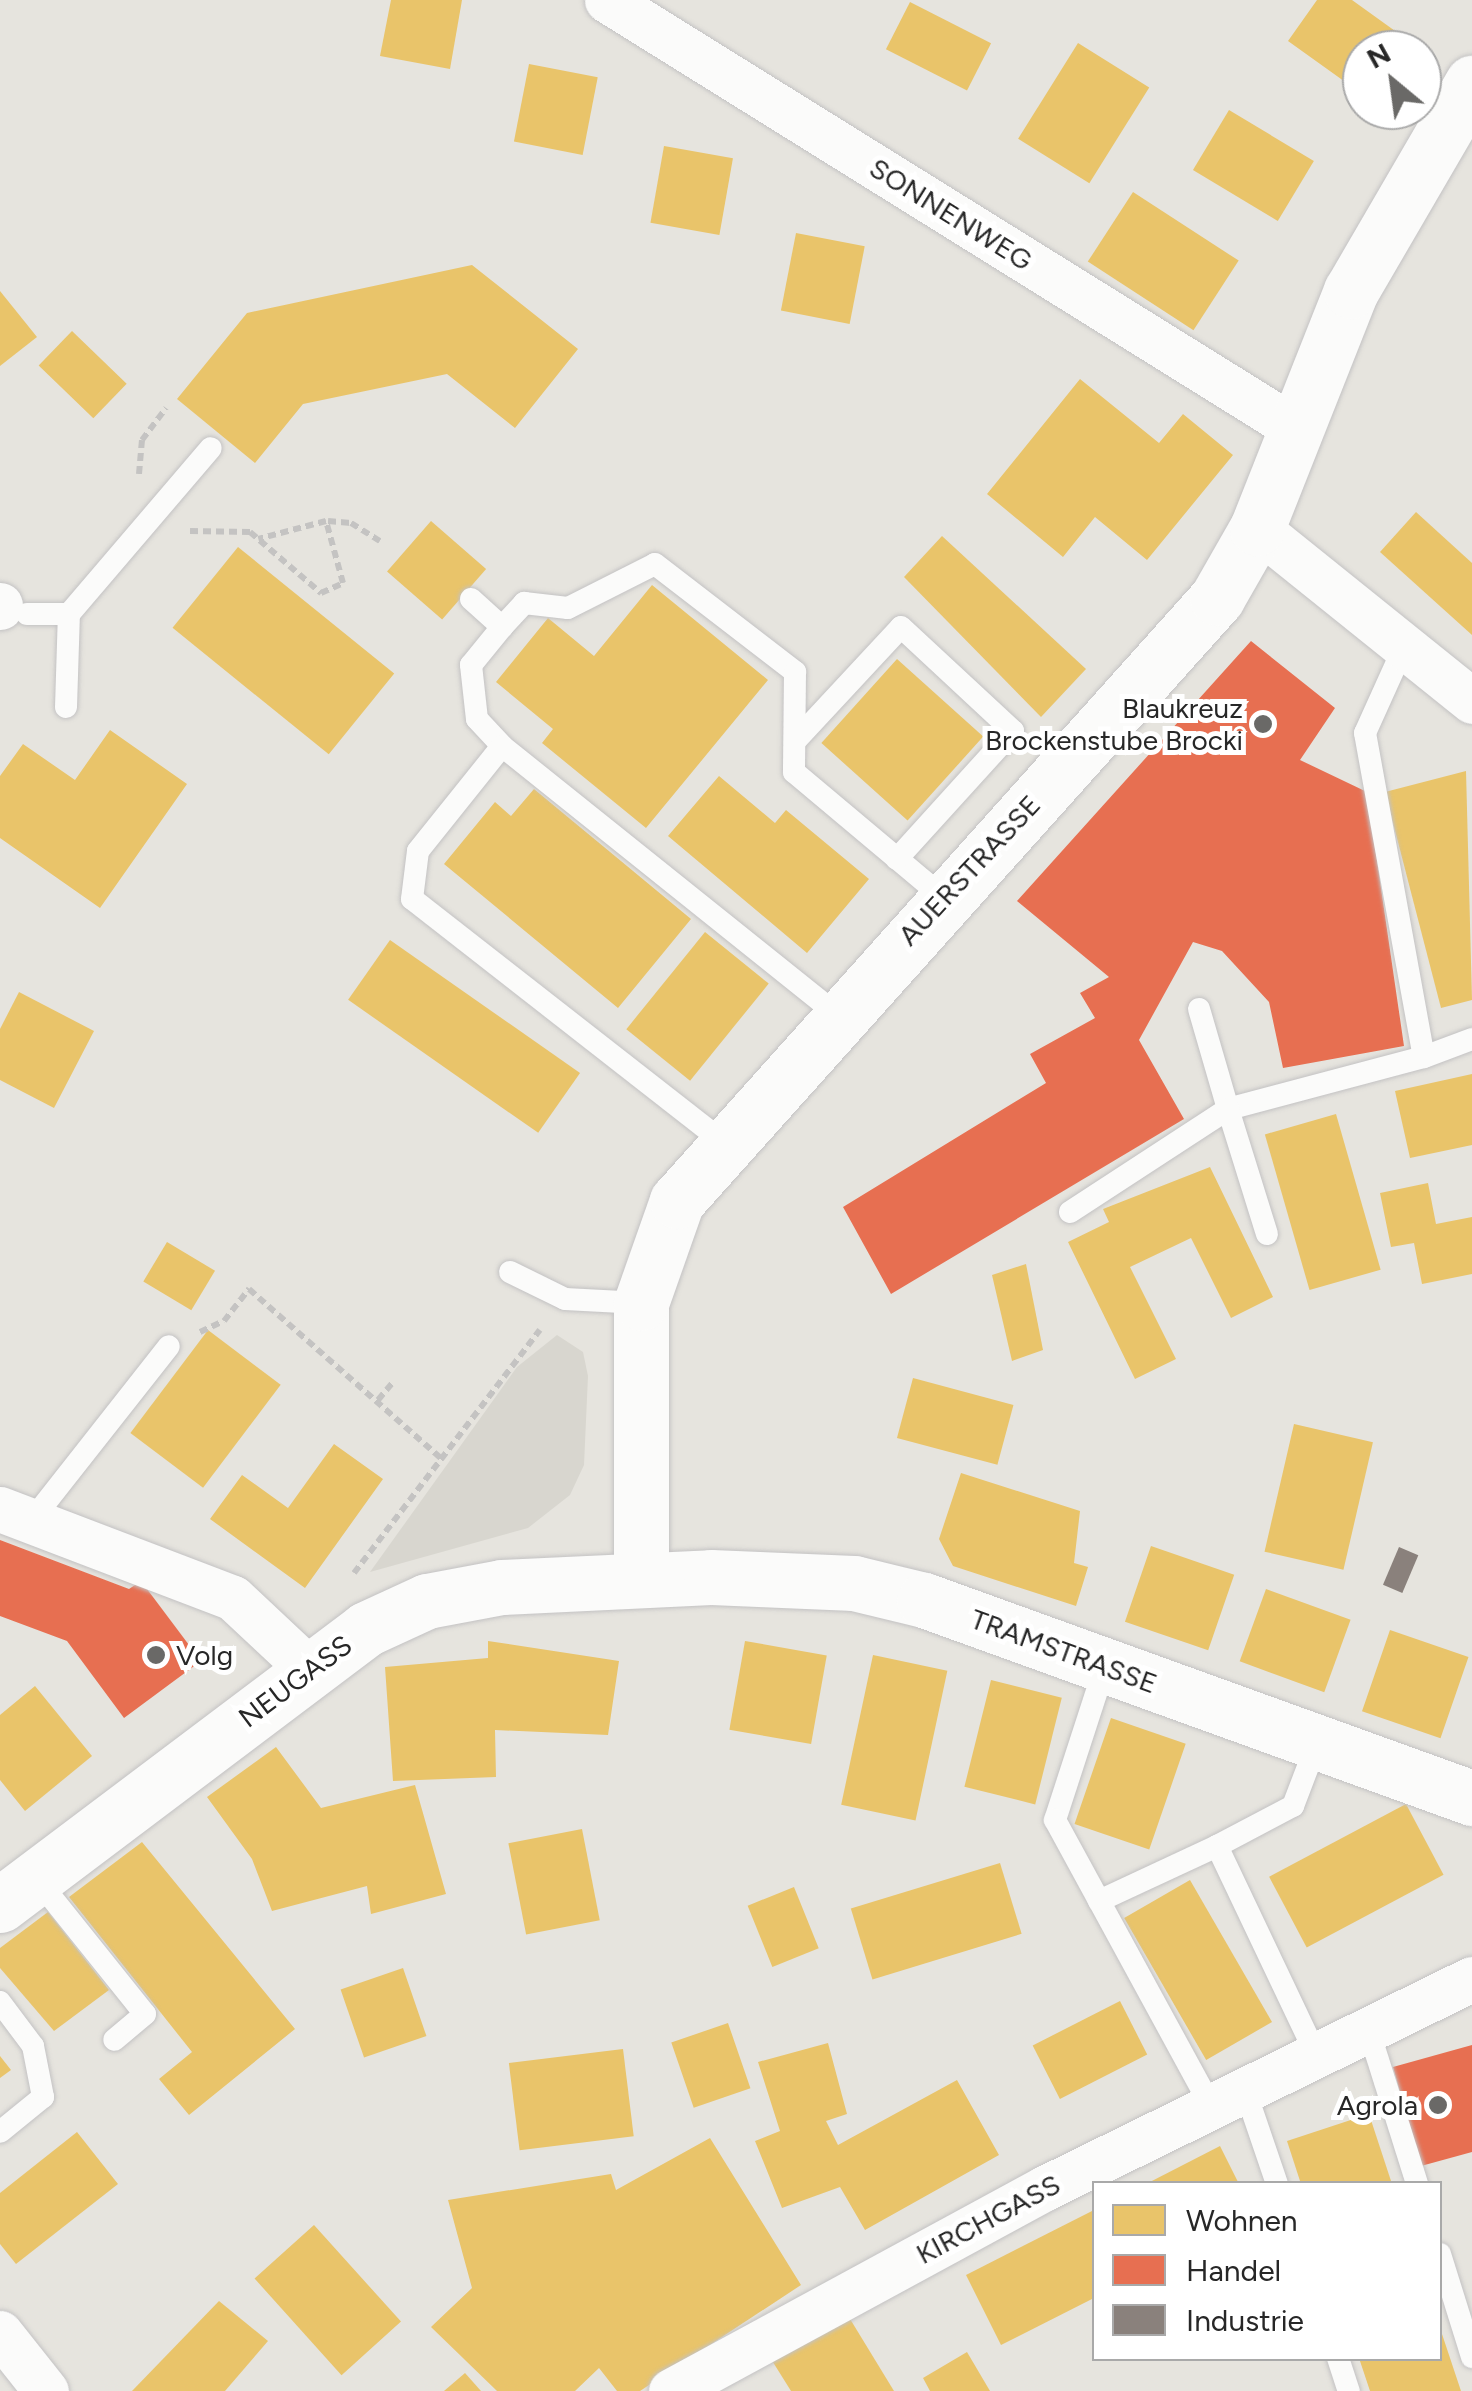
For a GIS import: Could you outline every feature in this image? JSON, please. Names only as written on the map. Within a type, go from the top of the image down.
[{"type":"main road","name":"AUERSTRASSE","points":[[641,1578],[641,1302],[678,1202],[722,1141],[1206,610],[1257,528],[1351,291],[1472,83]]},
{"type":"main road","name":"TRAMSTRASSE","points":[[641,1578],[854,1583],[1105,1666],[1472,1798]]},
{"type":"main road","name":"NEUGASS","points":[[18,1891],[308,1670],[427,1601],[641,1578]]},
{"type":"street","name":"SONNENWEG","points":[[606,0],[1296,428]]},
{"type":"street","points":[[1257,528],[1470,690]]},
{"type":"street","points":[[16,1515],[233,1598],[308,1670]]},
{"type":"street","name":"KIRCHGASS","points":[[671,2391],[1314,2050],[1472,1979]]},
{"type":"street","points":[[2,2339],[46,2391]]},
{"type":"lane","points":[[66,707],[68,614],[211,448]]},
{"type":"lane","points":[[836,1014],[502,746],[477,718],[471,664],[502,627],[524,603],[568,608],[655,564],[795,672],[794,772],[943,897]]},
{"type":"lane","points":[[471,599],[502,627]]},
{"type":"lane","points":[[9,609],[68,614]]},
{"type":"lane","points":[[796,740],[901,628],[1013,731],[897,859]]},
{"type":"lane","points":[[1406,640],[1365,733],[1424,1057]]},
{"type":"lane","points":[[502,746],[418,851],[412,900],[722,1141]]},
{"type":"lane","points":[[1199,1009],[1267,1234]]},
{"type":"lane","points":[[1070,1212],[1228,1109],[1424,1057],[1472,1039]]},
{"type":"lane","points":[[510,1272],[564,1298],[641,1302]]},
{"type":"lane","points":[[16,1515],[169,1346]]},
{"type":"lane","points":[[1105,1666],[1055,1820],[1098,1901],[1227,2096],[1275,2181]]},
{"type":"lane","points":[[1098,1901],[1294,1806],[1317,1743]]},
{"type":"lane","points":[[1217,1846],[1314,2050]]},
{"type":"lane","points":[[18,1891],[144,2014],[114,2040]]},
{"type":"lane","points":[[0,2002],[33,2046],[43,2097],[0,2132]]},
{"type":"lane","points":[[1367,2024],[1416,2181]]},
{"type":"lane","points":[[1442,2260],[1472,2357]]},
{"type":"lane","points":[[1339,2361],[1349,2391]]},
{"type":"path","points":[[140,531],[258,539],[327,522],[351,522],[380,541]]},
{"type":"path","points":[[258,539],[329,596],[344,583],[327,522]]},
{"type":"path","points":[[224,1321],[248,1289],[442,1459]]},
{"type":"path","points":[[341,1591],[442,1459],[520,1348],[549,1328]]},
{"type":"path","points":[[378,1400],[393,1382]]},
{"type":"shaded area","points":[[557,1335],[583,1352],[588,1376],[584,1465],[570,1495],[528,1528],[370,1572],[517,1367]]},
{"type":"building: Wohnen","points":[[391,0],[462,0],[450,69],[380,56]]},
{"type":"building: Wohnen","points":[[1317,0],[1352,0],[1394,30],[1342,30],[1342,80],[1288,41]]},
{"type":"building: Wohnen","points":[[910,2],[991,43],[967,91],[886,49]]},
{"type":"building: Wohnen","points":[[1078,43],[1149,88],[1089,183],[1018,139]]},
{"type":"building: Wohnen","points":[[529,64],[598,77],[583,155],[514,142]]},
{"type":"building: Wohnen","points":[[1229,110],[1314,161],[1278,221],[1193,170]]},
{"type":"building: Wohnen","points":[[664,146],[733,158],[719,235],[650,223]]},
{"type":"building: Wohnen","points":[[1133,192],[1239,261],[1193,330],[1088,262]]},
{"type":"building: Wohnen","points":[[796,233],[865,246],[850,324],[781,311]]},
{"type":"building: Wohnen","points":[[472,265],[578,349],[515,428],[447,374],[303,404],[255,463],[177,399],[247,313]]},
{"type":"building: Wohnen","points":[[0,291],[37,337],[0,366]]},
{"type":"building: Wohnen","points":[[72,331],[127,384],[93,418],[39,366]]},
{"type":"building: Wohnen","points":[[1080,379],[1159,443],[1183,414],[1233,455],[1147,560],[1095,517],[1063,557],[987,494]]},
{"type":"building: Wohnen","points":[[1416,512],[1472,563],[1472,635],[1380,552]]},
{"type":"building: Wohnen","points":[[431,521],[486,569],[442,619],[387,572]]},
{"type":"building: Wohnen","points":[[942,536],[1086,669],[1041,717],[904,577]]},
{"type":"building: Wohnen","points":[[238,547],[394,673],[329,754],[173,628]]},
{"type":"building: Wohnen","points":[[652,585],[768,680],[646,828],[542,743],[553,729],[496,682],[548,618],[594,656]]},
{"type":"building: Wohnen","points":[[897,659],[983,737],[908,821],[821,743]]},
{"type":"building: Wohnen","points":[[110,730],[187,784],[100,908],[0,838],[0,776],[23,744],[75,780]]},
{"type":"building: Wohnen","points":[[1466,771],[1472,1000],[1441,1008],[1385,792]]},
{"type":"building: Wohnen","points":[[719,776],[775,823],[786,810],[869,879],[807,953],[668,836]]},
{"type":"building: Wohnen","points":[[534,789],[691,919],[618,1008],[444,864],[495,802],[511,816]]},
{"type":"building: Wohnen","points":[[705,932],[769,984],[690,1081],[626,1029]]},
{"type":"building: Wohnen","points":[[390,940],[580,1073],[538,1133],[348,1000]]},
{"type":"building: Wohnen","points":[[19,992],[94,1031],[54,1108],[0,1080],[0,1029]]},
{"type":"building: Wohnen","points":[[1472,1074],[1472,1145],[1410,1158],[1395,1091]]},
{"type":"building: Wohnen","points":[[1336,1114],[1381,1270],[1310,1290],[1265,1134]]},
{"type":"building: Wohnen","points":[[1210,1167],[1273,1297],[1231,1318],[1191,1238],[1130,1267],[1176,1359],[1135,1379],[1068,1242],[1109,1222],[1103,1209]]},
{"type":"building: Wohnen","points":[[1428,1183],[1436,1224],[1472,1217],[1472,1274],[1422,1284],[1414,1243],[1391,1247],[1380,1193]]},
{"type":"building: Wohnen","points":[[167,1242],[215,1271],[191,1310],[143,1281]]},
{"type":"building: Wohnen","points":[[1026,1264],[1043,1350],[1012,1361],[992,1275]]},
{"type":"building: Wohnen","points":[[208,1330],[281,1385],[203,1488],[130,1433]]},
{"type":"building: Wohnen","points":[[913,1378],[1013,1405],[997,1465],[897,1438]]},
{"type":"building: Wohnen","points":[[1294,1424],[1373,1442],[1343,1570],[1265,1552]]},
{"type":"building: Wohnen","points":[[334,1444],[383,1479],[305,1588],[210,1519],[242,1475],[288,1508]]},
{"type":"building: Wohnen","points":[[961,1473],[1080,1511],[1074,1563],[1088,1567],[1076,1606],[953,1566],[939,1539]]},
{"type":"building: Wohnen","points":[[1151,1546],[1234,1575],[1208,1650],[1125,1622]]},
{"type":"building: Wohnen","points":[[1266,1589],[1351,1620],[1324,1692],[1240,1661]]},
{"type":"building: Wohnen","points":[[1390,1630],[1468,1657],[1440,1738],[1362,1711]]},
{"type":"building: Wohnen","points":[[488,1641],[619,1661],[608,1735],[495,1730],[496,1777],[393,1781],[385,1667],[488,1658]]},
{"type":"building: Wohnen","points":[[745,1641],[827,1655],[811,1744],[729,1730]]},
{"type":"building: Wohnen","points":[[873,1655],[947,1671],[916,1820],[841,1805]]},
{"type":"building: Wohnen","points":[[991,1680],[1062,1698],[1035,1804],[964,1787]]},
{"type":"building: Wohnen","points":[[35,1686],[92,1756],[25,1811],[0,1780],[0,1715]]},
{"type":"building: Wohnen","points":[[1111,1718],[1186,1744],[1149,1850],[1075,1824]]},
{"type":"building: Wohnen","points":[[276,1747],[321,1808],[415,1785],[446,1894],[371,1914],[367,1886],[272,1911],[252,1859],[207,1797]]},
{"type":"building: Wohnen","points":[[1406,1804],[1444,1875],[1307,1947],[1269,1877]]},
{"type":"building: Wohnen","points":[[582,1829],[600,1920],[526,1935],[508,1843]]},
{"type":"building: Wohnen","points":[[142,1842],[295,2029],[189,2115],[159,2079],[192,2052],[69,1897]]},
{"type":"building: Wohnen","points":[[1000,1863],[1022,1934],[872,1979],[851,1909]]},
{"type":"building: Wohnen","points":[[1190,1880],[1272,2022],[1206,2060],[1124,1918]]},
{"type":"building: Wohnen","points":[[794,1887],[819,1948],[772,1967],[748,1906]]},
{"type":"building: Wohnen","points":[[48,1912],[109,1990],[54,2031],[0,1968],[0,1948]]},
{"type":"building: Wohnen","points":[[403,1968],[426,2036],[364,2058],[341,1989]]},
{"type":"building: Wohnen","points":[[1120,2001],[1147,2054],[1060,2099],[1033,2045]]},
{"type":"building: Wohnen","points":[[728,2023],[750,2088],[694,2108],[671,2043]]},
{"type":"building: Wohnen","points":[[828,2043],[847,2114],[826,2121],[838,2145],[957,2080],[999,2155],[865,2230],[840,2187],[782,2208],[755,2141],[780,2131],[758,2062]]},
{"type":"building: Wohnen","points":[[623,2049],[634,2136],[520,2150],[509,2063]]},
{"type":"building: Wohnen","points":[[0,2056],[11,2070],[0,2078]]},
{"type":"building: Wohnen","points":[[1369,2114],[1391,2181],[1300,2181],[1287,2141]]},
{"type":"building: Wohnen","points":[[77,2132],[118,2184],[16,2264],[0,2244],[0,2193]]},
{"type":"building: Wohnen","points":[[710,2138],[801,2285],[640,2391],[617,2391],[599,2368],[575,2391],[497,2391],[431,2327],[472,2288],[448,2200],[611,2174],[616,2190]]},
{"type":"building: Wohnen","points":[[1220,2146],[1238,2181],[1152,2181]]},
{"type":"building: Wohnen","points":[[1092,2211],[1092,2299],[1001,2345],[966,2275]]},
{"type":"building: Wohnen","points":[[314,2225],[401,2322],[342,2375],[255,2279]]},
{"type":"building: Wohnen","points":[[219,2301],[268,2341],[225,2391],[132,2391]]},
{"type":"building: Wohnen","points":[[847,2314],[894,2391],[791,2391],[771,2359]]},
{"type":"building: Wohnen","points":[[1442,2334],[1461,2391],[1370,2391],[1360,2361],[1442,2361]]},
{"type":"building: Wohnen","points":[[967,2352],[990,2391],[930,2391],[923,2378]]},
{"type":"building: Wohnen","points":[[465,2373],[481,2391],[444,2391]]},
{"type":"building: Handel","points":[[1251,641],[1335,708],[1300,760],[1367,792],[1404,1046],[1283,1068],[1269,1002],[1222,951],[1193,942],[1139,1040],[1184,1119],[891,1294],[843,1207],[1046,1083],[1030,1054],[1095,1018],[1080,993],[1109,977],[1017,901]]},
{"type":"building: Handel","points":[[0,1540],[129,1589],[141,1581],[201,1661],[124,1718],[67,1641],[0,1616]]},
{"type":"building: Handel","points":[[1472,2045],[1472,2152],[1421,2166],[1393,2067]]},
{"type":"building: Industrie","points":[[1399,1547],[1418,1555],[1402,1593],[1383,1585]]},
{"type":"place","name":"Blaukreuz Brockenstube Brocki","points":[[1263,724]]},
{"type":"place","name":"Volg","points":[[156,1655]]},
{"type":"place","name":"Agrola","points":[[1438,2105]]}]
